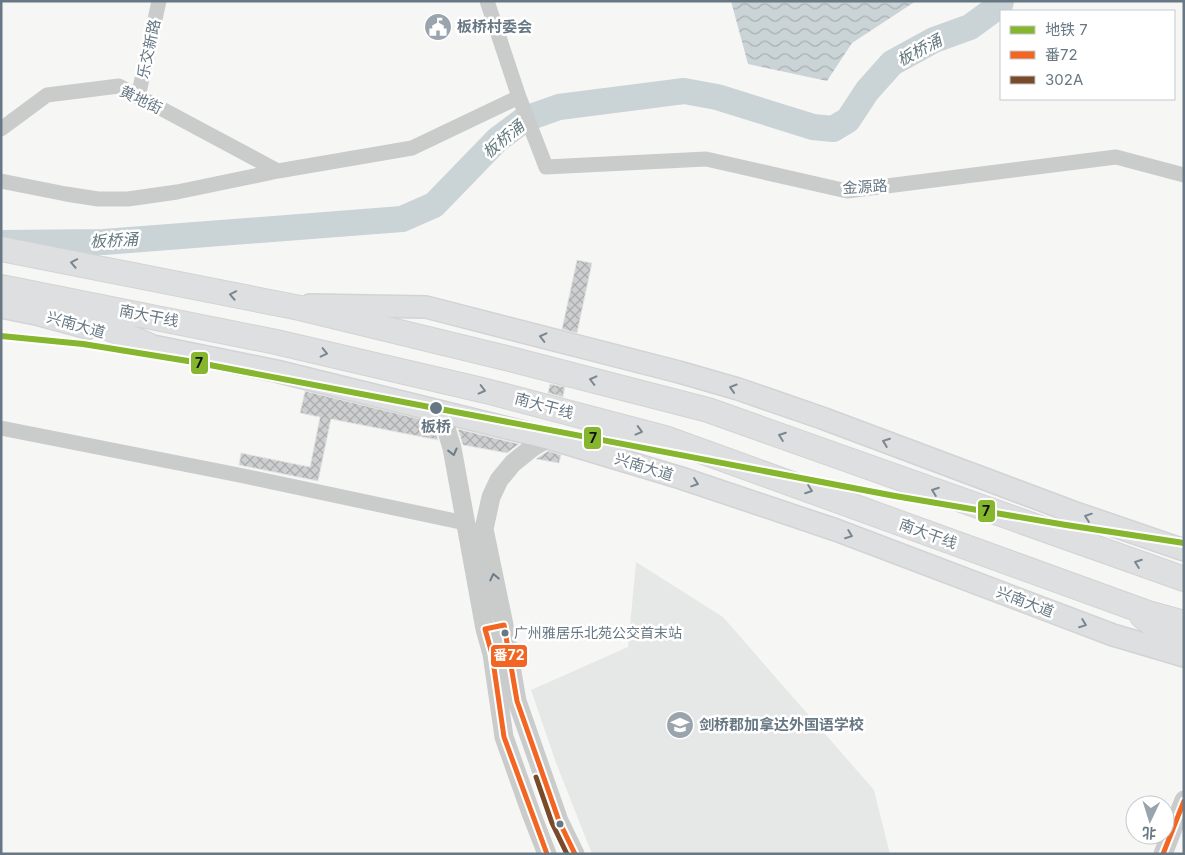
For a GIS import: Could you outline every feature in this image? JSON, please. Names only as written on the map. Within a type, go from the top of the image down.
[{"type":"highway","points":[[1,249],[281,304],[516,360],[708,410],[1184,579]]},
{"type":"highway","points":[[11,289],[148,345]]},
{"type":"highway","name":"南大干线","points":[[11,289],[276,342],[486,391],[666,438],[1131,607],[1184,623]]},
{"type":"highway","points":[[1131,607],[1184,649]]},
{"type":"main road","points":[[281,304],[426,307],[678,372],[738,389],[822,418],[1073,512],[1184,550]]},
{"type":"main road","name":"兴南大道","points":[[1,307],[36,314],[148,345],[276,371],[548,438],[682,478],[809,521],[1113,635],[1184,656]]},
{"type":"street","name":"乐交新路","points":[[138,97],[159,1]]},
{"type":"street","points":[[1,181],[98,199],[128,199],[177,192],[278,171],[412,148],[519,97],[486,1]]},
{"type":"street","name":"黄地街","points":[[1,129],[47,95],[119,86],[278,171]]},
{"type":"street","name":"金源路","points":[[519,97],[546,167],[706,159],[847,191],[1116,156],[1184,175]]},
{"type":"street","points":[[432,410],[446,428],[452,448],[485,629],[492,654],[504,737],[530,813],[548,854]]},
{"type":"street","points":[[1,428],[248,477],[465,523]]},
{"type":"street","points":[[548,438],[513,463],[499,480],[491,497],[484,529],[504,625],[517,701],[558,821],[574,854]]},
{"type":"street","points":[[485,629],[504,625]]},
{"type":"street","points":[[521,784],[543,775]]},
{"type":"street","points":[[1162,854],[1184,800]]},
{"type":"shaded area","name":"剑桥郡加拿达外国语学校","points":[[636,562],[723,617],[874,790],[890,854],[592,854],[555,760],[531,690],[628,647]]},
{"type":"water","points":[[731,1],[916,1],[852,43],[827,81],[748,64]]},
{"type":"building","points":[[577,260],[592,263],[577,333],[562,329]]},
{"type":"building","points":[[550,384],[565,387],[563,397],[548,393]]},
{"type":"building","points":[[305,391],[428,421],[438,440],[331,419],[318,481],[239,465],[241,453],[310,467],[320,417],[300,413]]},
{"type":"building","points":[[458,429],[519,444],[507,453],[463,445]]},
{"type":"building","points":[[548,451],[561,455],[559,463],[536,459]]},
{"type":"waterway","name":"板桥涌","points":[[1,243],[104,242],[402,219],[434,205],[497,140],[525,119],[559,107],[684,91],[717,97],[813,127],[833,129],[848,120],[867,91],[892,63],[934,40],[970,27],[1000,5],[1001,1]]},
{"type":"metro line","name":"7","points":[[1,336],[83,344],[194,362],[895,496],[1184,543]]},
{"type":"transit line","name":"番72","points":[[547,854],[504,737],[492,654],[485,629],[504,625],[517,701],[559,821],[575,854]]},
{"type":"transit line","name":"302A","points":[[536,777],[552,823],[567,854]]},
{"type":"transit line","name":"番72","points":[[1163,854],[1184,801]]},
{"type":"place","name":"板桥村委会","points":[[438,27]]},
{"type":"place","name":"板桥","points":[[436,408]]},
{"type":"place","name":"广州雅居乐北苑公交首末站","points":[[505,633]]},
{"type":"place","name":"剑桥郡加拿达外国语学校","points":[[680,725]]}]
